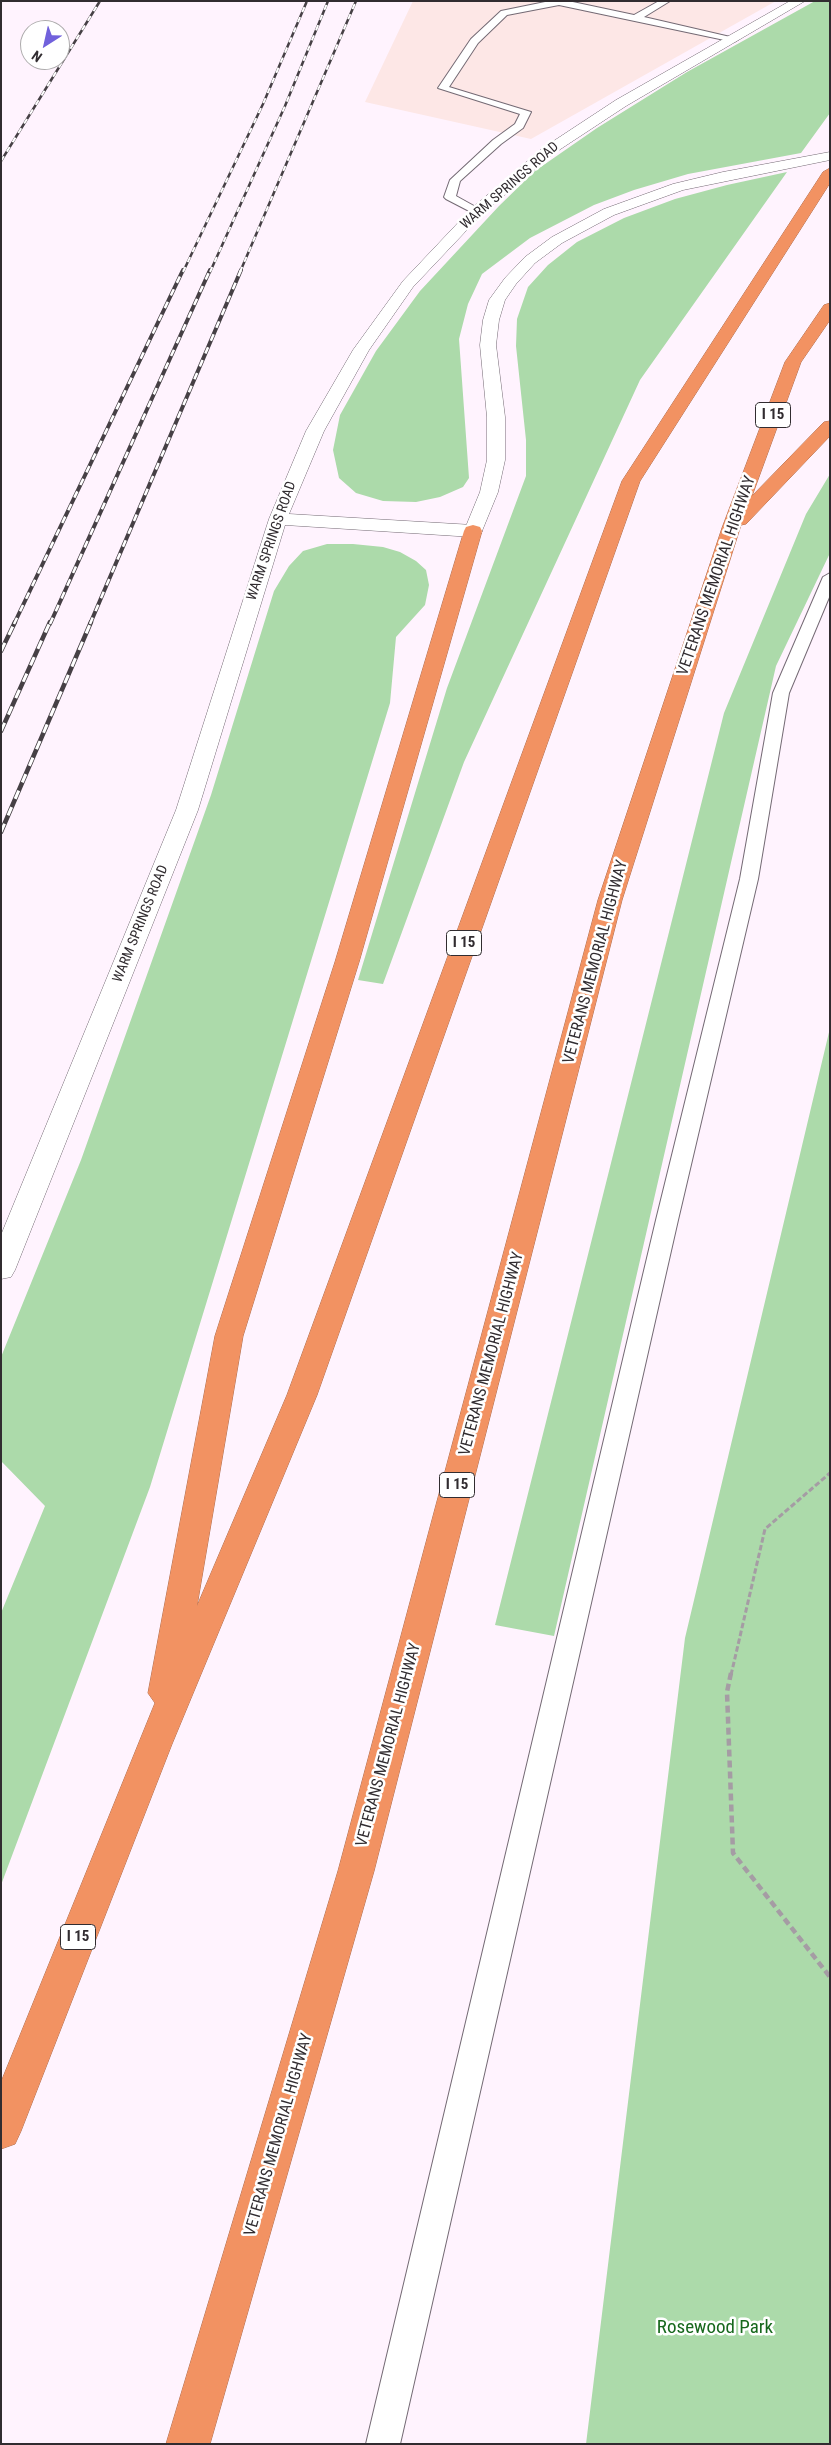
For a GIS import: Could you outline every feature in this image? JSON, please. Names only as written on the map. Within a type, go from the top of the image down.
[{"type":"highway","name":"I 15","points":[[1,2131],[155,1744],[302,1395],[631,481],[830,172]]},
{"type":"highway","name":"VETERANS MEMORIAL HIGHWAY","points":[[188,2444],[356,1871],[610,900],[731,528],[793,362],[830,308]]},
{"type":"highway","points":[[731,528],[830,426]]},
{"type":"highway","points":[[155,1744],[229,1336],[347,962],[473,531]]},
{"type":"street","name":"WARM SPRINGS ROAD","points":[[1,1270],[186,810],[278,519],[315,431],[361,350],[408,284],[477,211],[548,151],[621,103],[799,1]]},
{"type":"street","points":[[278,519],[473,531],[489,492],[496,460],[496,417],[488,345],[491,320],[497,300],[510,281],[530,260],[557,240],[609,212],[678,187],[774,165],[830,156]]},
{"type":"lane","points":[[634,19],[666,1]]},
{"type":"lane","points":[[477,211],[450,197],[455,180],[497,142],[519,126],[526,112],[443,88],[474,42],[504,13],[555,2],[734,39]]},
{"type":"lane","points":[[384,2444],[665,1230],[749,879],[781,692],[830,577]]},
{"type":"path","points":[[830,1472],[765,1529],[727,1692],[733,1852],[830,1977]]},
{"type":"shaded area","points":[[413,1],[776,1],[531,139],[365,102]]},
{"type":"green space","points":[[815,1],[830,1],[830,113],[801,153],[688,174],[634,190],[594,205],[530,238],[482,274],[468,304],[459,339],[469,478],[463,487],[440,497],[416,502],[383,501],[356,493],[339,478],[333,450],[340,415],[376,351],[420,291],[499,206],[535,171],[597,128],[687,72]]},
{"type":"green space","points":[[787,172],[640,380],[464,762],[383,984],[358,980],[447,688],[526,476],[526,440],[516,346],[517,319],[528,287],[548,265],[577,242],[624,218],[675,199]]},
{"type":"green space","points":[[830,474],[830,553],[776,666],[554,1636],[495,1625],[724,713],[806,514]]},
{"type":"green space","points":[[327,544],[383,547],[400,552],[416,561],[426,570],[429,585],[425,605],[396,637],[390,703],[150,1487],[1,1885],[1,1613],[45,1506],[1,1461],[1,1357],[81,1160],[211,795],[274,591],[289,566],[303,551]]},
{"type":"green space","name":"Rosewood Park","points":[[830,1028],[830,2444],[586,2444],[685,1638]]},
{"type":"railway","points":[[1,161],[100,1]]},
{"type":"railway","points":[[183,272],[263,104],[307,1]]},
{"type":"railway","points":[[210,272],[285,106],[328,1]]},
{"type":"railway","points":[[240,272],[356,1]]},
{"type":"railway","points":[[14,624],[183,270]]},
{"type":"railway","points":[[50,624],[210,270]]},
{"type":"railway","points":[[90,624],[241,270]]},
{"type":"railway","points":[[1,651],[15,622]]},
{"type":"railway","points":[[1,731],[50,622]]},
{"type":"railway","points":[[1,832],[91,622]]}]
